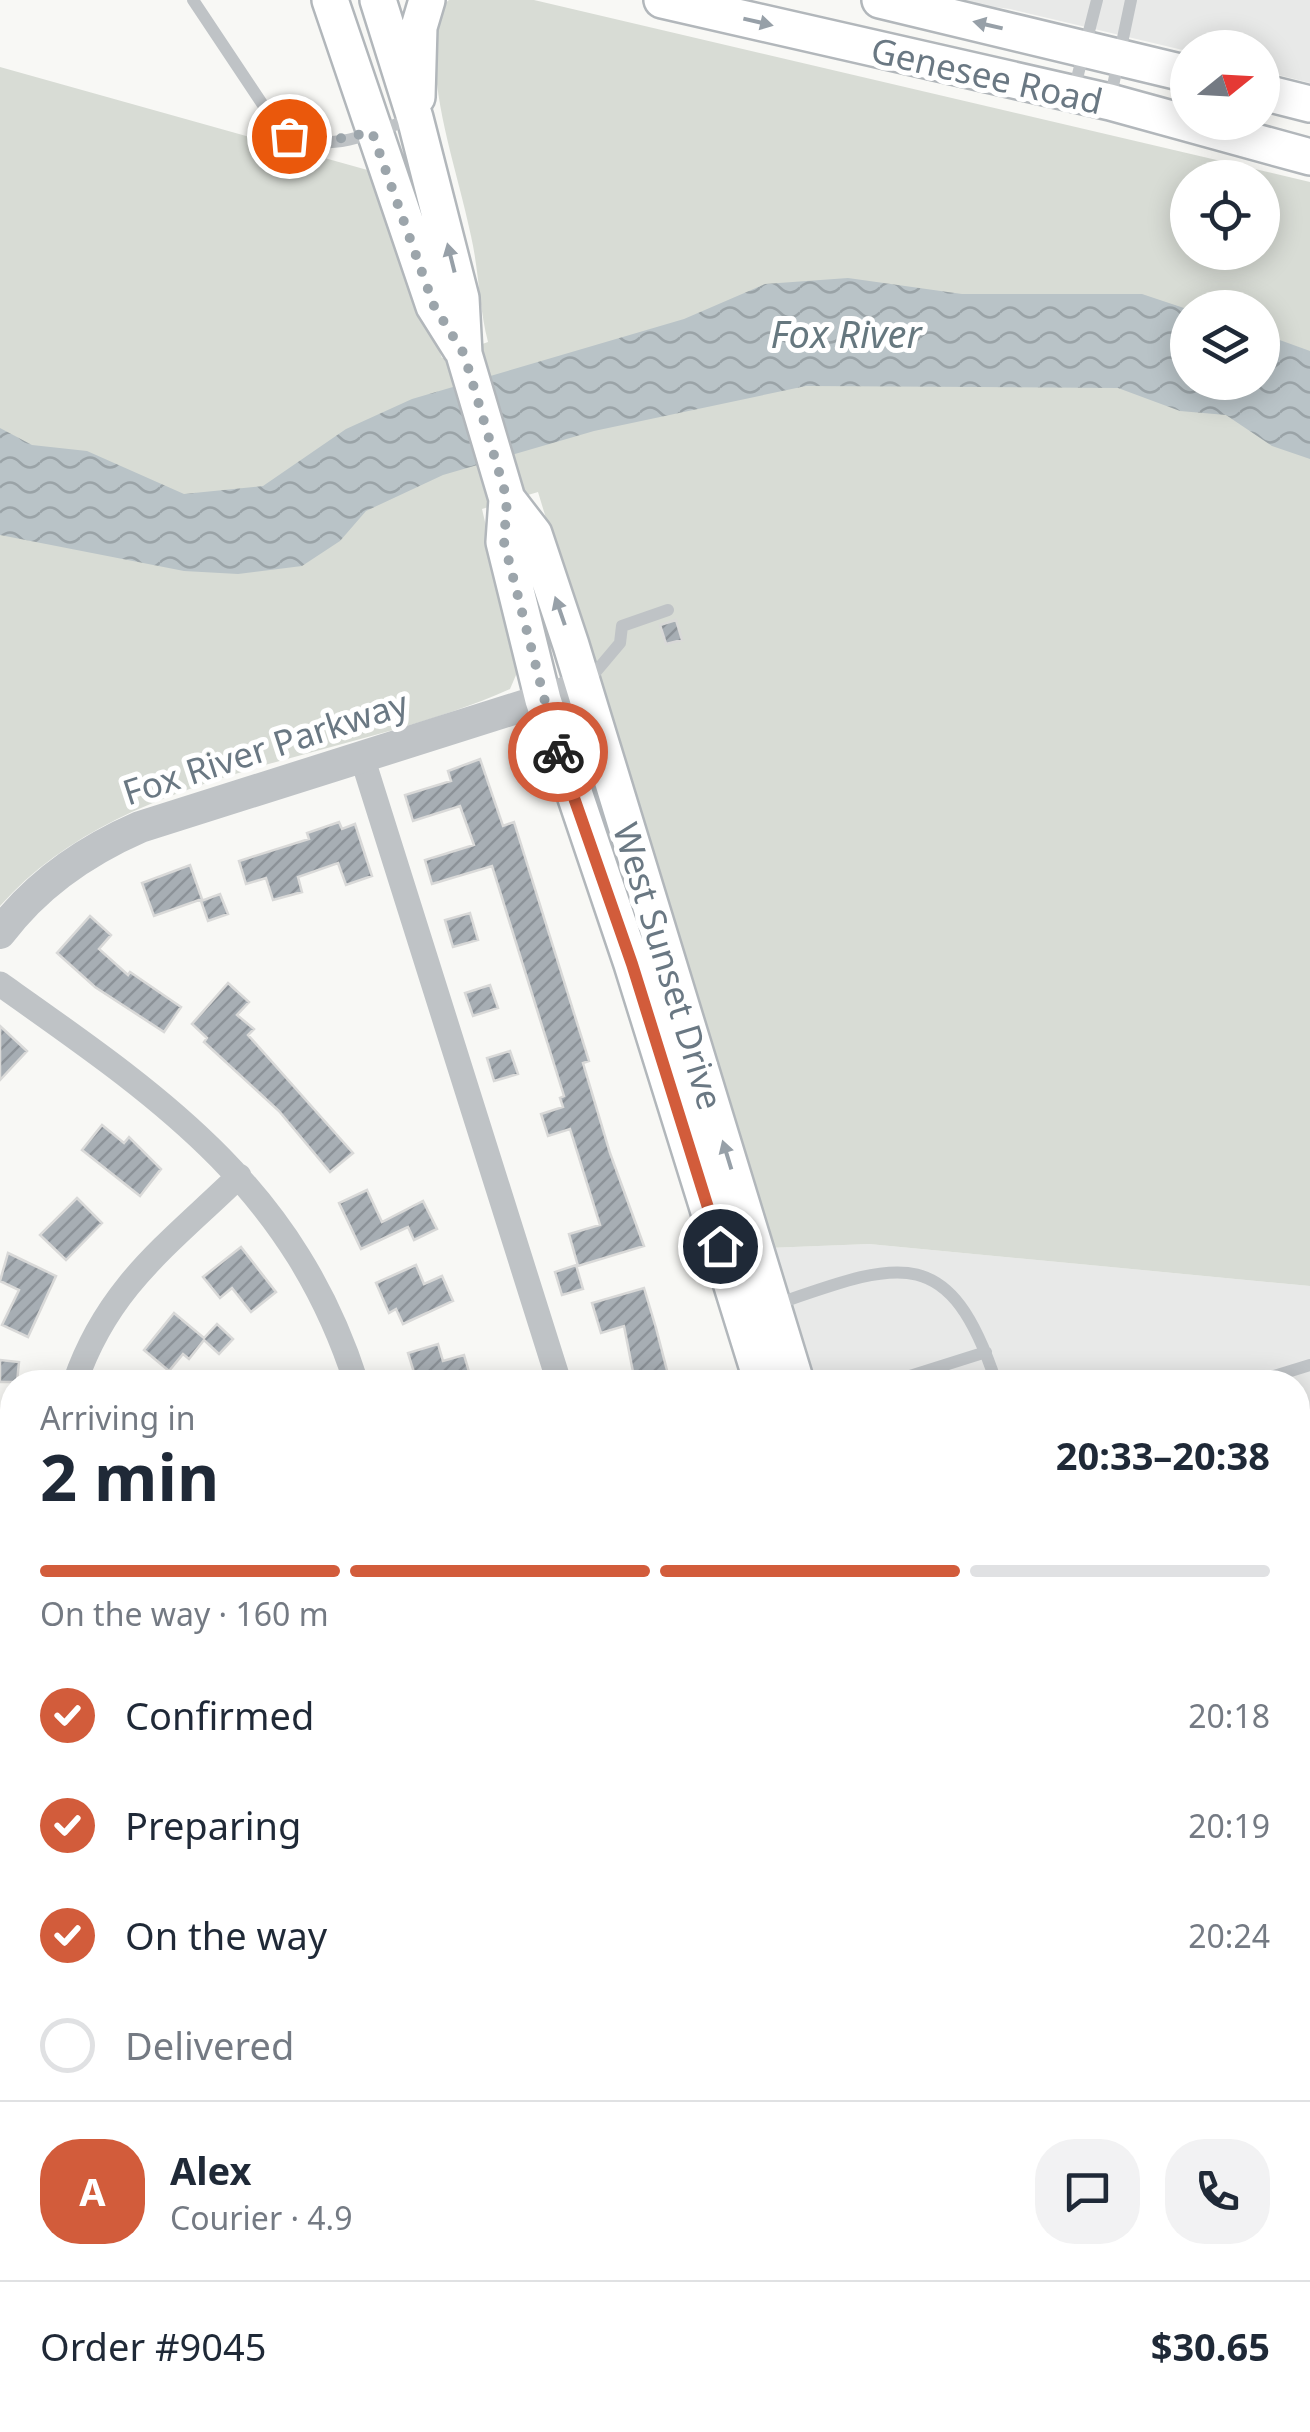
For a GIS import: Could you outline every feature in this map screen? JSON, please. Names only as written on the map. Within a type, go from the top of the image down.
[{"type":"main road","points":[[307,0],[349,58]]},
{"type":"main road","name":"West Sunset Drive","points":[[330,0],[434,306],[464,354]]},
{"type":"main road","name":"West Sunset Drive","points":[[378,0],[415,118],[462,298],[464,354],[507,499],[504,542],[542,700],[757,1311],[789,1370]]},
{"type":"main road","points":[[415,118],[419,28],[427,0]]},
{"type":"main road","name":"Genesee Road","points":[[662,0],[1110,102],[1310,157]]},
{"type":"main road","name":"Genesee Road","points":[[880,0],[1170,70]]},
{"type":"main road","points":[[1280,96],[1310,104]]},
{"type":"main road","name":"West Sunset Drive","points":[[507,499],[534,534],[583,686],[757,1311],[761,1370]]},
{"type":"street","name":"Fox River Parkway","points":[[0,933],[54,877],[109,840],[583,686]]},
{"type":"street","points":[[362,757],[555,1370]]},
{"type":"street","points":[[0,984],[171,1108],[238,1176],[280,1226],[306,1268],[351,1370]]},
{"type":"street","points":[[80,1370],[94,1332],[132,1275],[238,1176]]},
{"type":"lane","points":[[193,0],[277,126],[289,136],[322,144],[415,118]]},
{"type":"lane","points":[[1073,94],[1097,0]]},
{"type":"lane","points":[[1110,102],[1132,0]]},
{"type":"lane","points":[[583,686],[620,642],[622,626],[668,610]]},
{"type":"lane","points":[[757,1311],[871,1273],[900,1270],[925,1276],[953,1293],[968,1313],[992,1370]]},
{"type":"lane","points":[[928,1370],[986,1352]]},
{"type":"shaded area","points":[[449,0],[534,0],[1216,160],[1170,160],[1170,270],[1280,270],[1280,175],[1310,182],[1310,1286],[869,1244],[768,1248],[538,492],[482,509],[519,668],[510,689],[446,714],[172,795],[109,823],[51,859],[0,906],[0,67],[371,171],[442,358],[488,342],[474,249],[439,96],[437,10]]},
{"type":"shaded area","points":[[942,0],[1310,0],[1310,83],[1280,75],[1280,30],[1170,30],[1170,47],[1010,9]]},
{"type":"shaded area","points":[[869,1244],[1310,1286],[1310,1370],[812,1370],[768,1248]]},
{"type":"water","name":"Fox River","points":[[848,278],[962,294],[1142,294],[1170,303],[1170,400],[1280,400],[1280,340],[1310,351],[1310,459],[1272,446],[1226,415],[1180,411],[1118,388],[806,386],[594,431],[443,475],[366,511],[340,541],[302,566],[238,574],[184,571],[0,535],[0,428],[32,445],[87,451],[184,494],[263,486],[346,429],[412,399],[684,319],[765,284]]},
{"type":"building","points":[[676,620],[682,640],[666,644],[660,625]]},
{"type":"building","points":[[480,759],[503,826],[514,822],[589,1061],[583,1063],[610,1153],[644,1246],[578,1266],[569,1234],[600,1225],[570,1129],[548,1136],[541,1114],[563,1107],[560,1098],[564,1096],[492,866],[432,884],[425,860],[474,845],[460,806],[413,821],[405,795],[451,781],[448,771]]},
{"type":"building","points":[[339,822],[342,829],[355,824],[372,876],[346,885],[338,863],[298,877],[302,892],[273,900],[266,878],[246,884],[239,861],[309,839],[307,833]]},
{"type":"building","points":[[190,865],[202,899],[154,916],[142,883]]},
{"type":"building","points":[[220,894],[228,914],[208,921],[201,901]]},
{"type":"building","points":[[470,913],[478,940],[453,947],[445,920]]},
{"type":"building","points":[[90,916],[111,935],[99,949],[128,975],[130,972],[181,1007],[164,1032],[95,987],[57,953]]},
{"type":"building","points":[[228,983],[249,1002],[237,1015],[254,1029],[248,1035],[353,1153],[330,1172],[279,1111],[204,1042],[207,1038],[192,1024]]},
{"type":"building","points":[[490,985],[498,1008],[473,1016],[465,993]]},
{"type":"building","points":[[0,1026],[27,1051],[0,1080]]},
{"type":"building","points":[[510,1051],[518,1074],[494,1081],[487,1058]]},
{"type":"building","points":[[102,1125],[124,1143],[129,1137],[161,1169],[140,1196],[82,1150]]},
{"type":"building","points":[[367,1190],[382,1222],[423,1201],[437,1229],[414,1240],[408,1227],[361,1249],[339,1203]]},
{"type":"building","points":[[77,1198],[102,1223],[66,1260],[40,1235]]},
{"type":"building","points":[[241,1247],[276,1292],[251,1312],[232,1288],[220,1298],[203,1277]]},
{"type":"building","points":[[8,1253],[56,1276],[28,1337],[2,1325],[19,1290],[0,1281]]},
{"type":"building","points":[[416,1265],[424,1284],[442,1276],[453,1301],[403,1324],[396,1309],[389,1313],[376,1283]]},
{"type":"building","points":[[576,1265],[583,1289],[562,1295],[555,1272]]},
{"type":"building","points":[[644,1288],[667,1370],[633,1370],[624,1326],[601,1333],[592,1303]]},
{"type":"building","points":[[174,1313],[204,1338],[217,1324],[233,1339],[219,1354],[204,1340],[189,1359],[183,1354],[170,1370],[144,1350]]},
{"type":"building","points":[[438,1344],[443,1361],[464,1355],[468,1370],[413,1370],[408,1353]]},
{"type":"building","points":[[0,1360],[19,1362],[18,1370],[0,1370]]},
{"type":"way so far","points":[[289,136],[312,144],[372,132],[434,306],[464,354],[507,499],[504,542],[530,656],[558,752]]},
{"type":"route","points":[[558,752],[632,964],[720,1246]]}]
